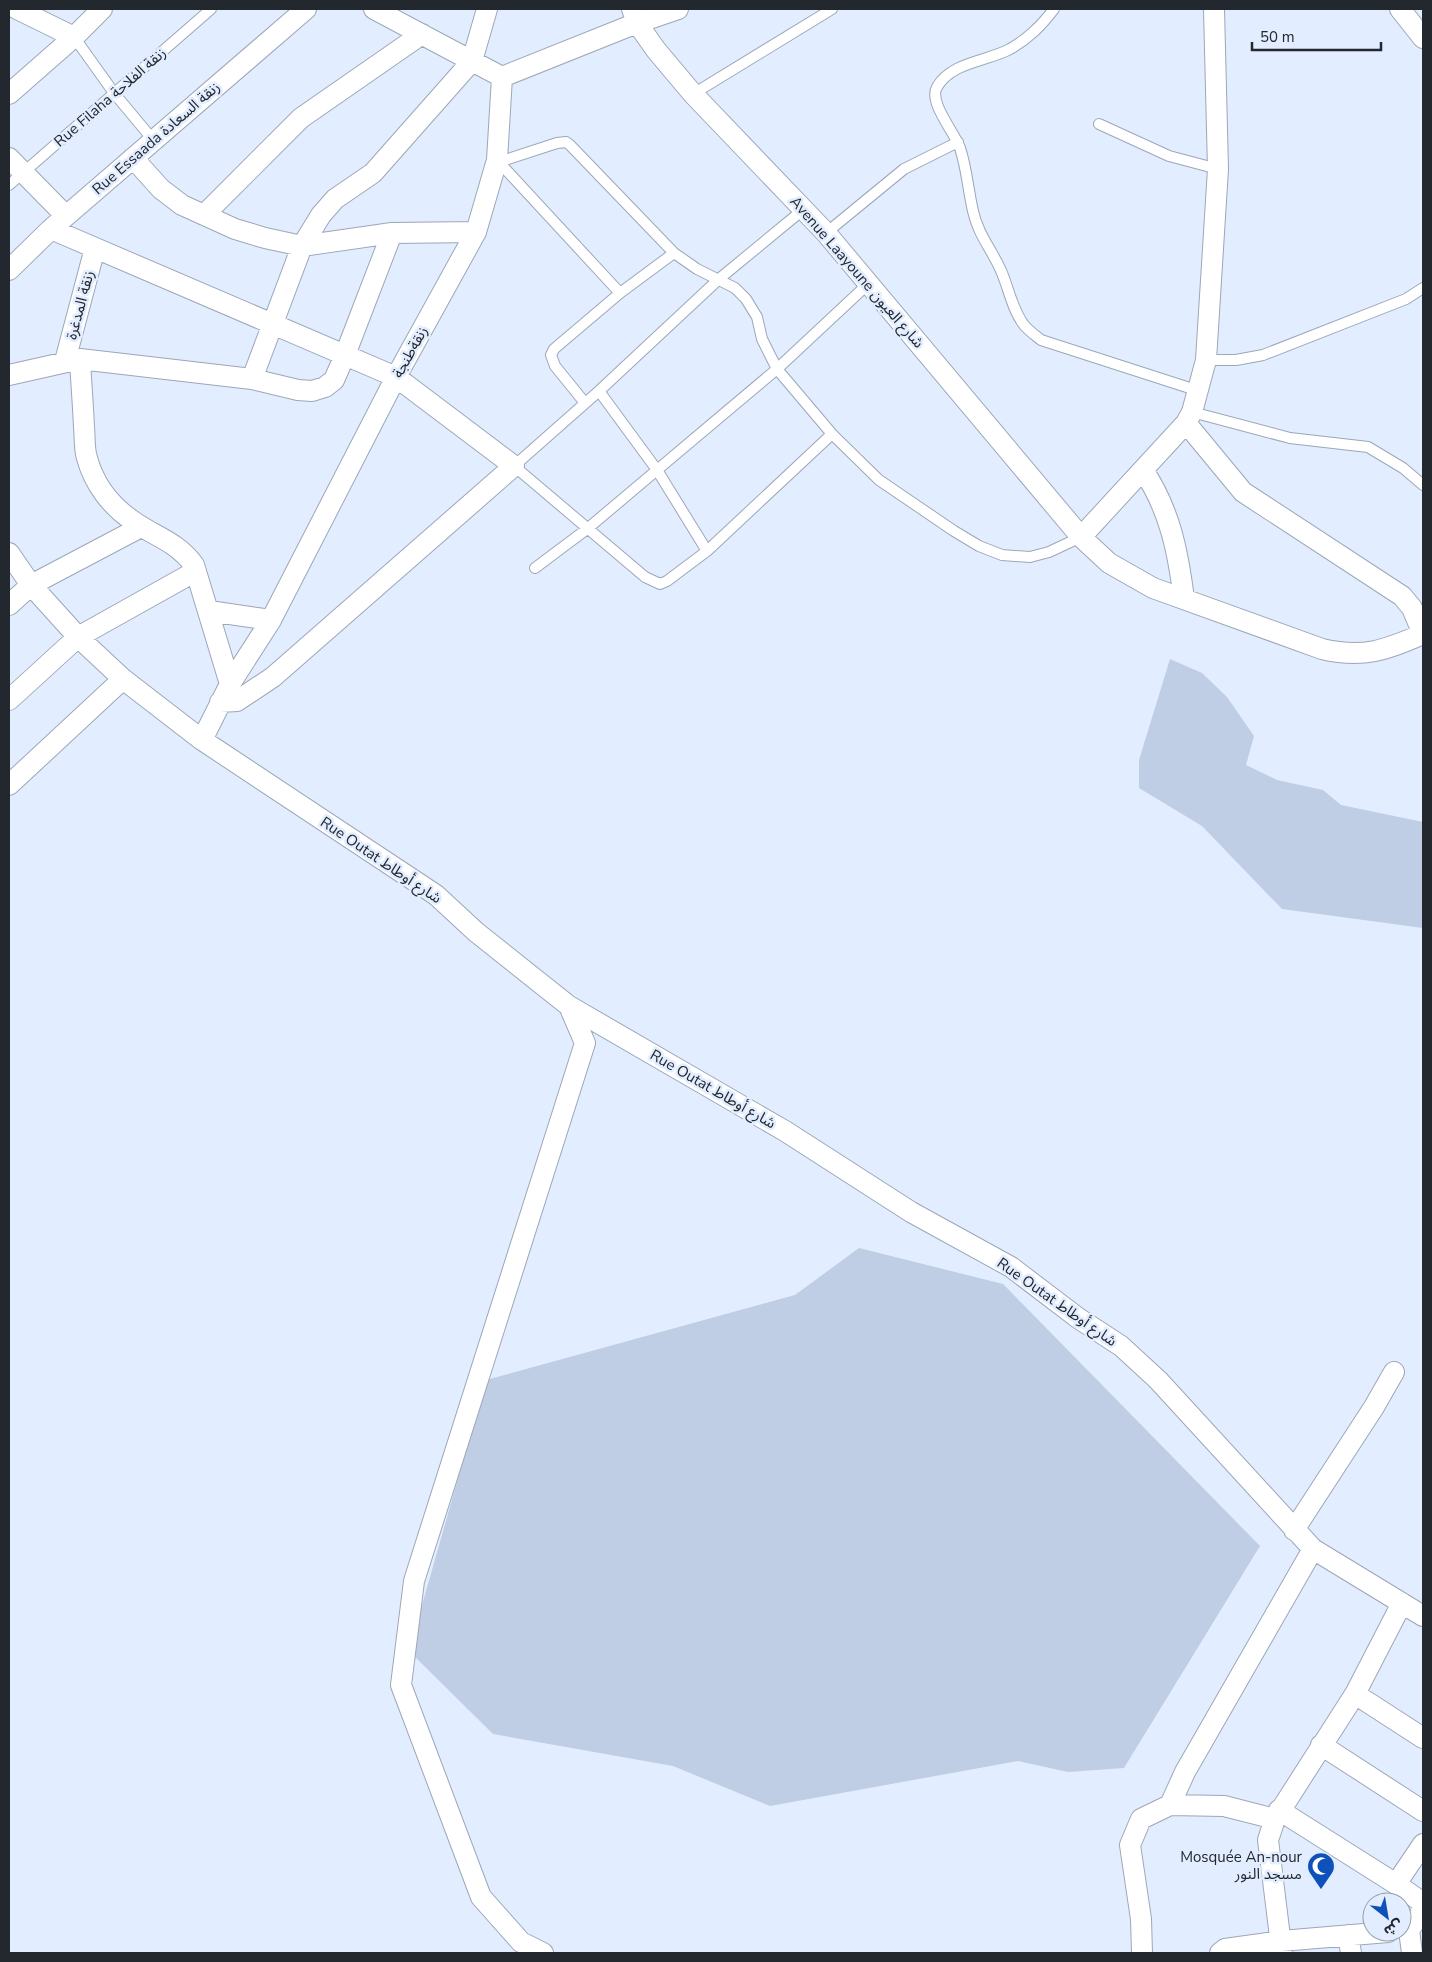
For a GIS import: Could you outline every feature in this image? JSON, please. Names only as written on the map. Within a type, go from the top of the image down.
[{"type":"street","points":[[18,9],[74,37]]},
{"type":"street","points":[[9,94],[74,37],[102,9]]},
{"type":"street","name":"Rue Essaada زنقة السعادة","points":[[9,270],[59,223],[306,9]]},
{"type":"street","points":[[374,9],[502,77],[634,16],[678,9]]},
{"type":"street","points":[[252,379],[302,246],[320,215],[335,199],[373,173],[472,61],[487,9]]},
{"type":"street","points":[[1082,538],[1189,417],[1199,391],[1206,360],[1218,169],[1214,9]]},
{"type":"street","points":[[1400,9],[1423,38]]},
{"type":"street","name":"Avenue Laayoune شارع العيون","points":[[634,16],[693,94],[826,233],[1082,538],[1109,563],[1153,588],[1322,649],[1347,655],[1373,652],[1423,634]]},
{"type":"street","points":[[204,215],[301,118],[422,34]]},
{"type":"street","name":"زنقةطنجة","points":[[202,740],[230,684],[271,620],[396,377],[476,232],[498,161],[502,77]]},
{"type":"street","points":[[9,158],[16,178],[59,223],[95,248],[396,377],[514,466],[273,677],[237,701],[220,702]]},
{"type":"street","points":[[133,158],[161,189],[182,205],[265,238],[302,246],[392,233],[476,232]]},
{"type":"street","points":[[9,375],[73,360],[252,379],[312,391],[325,387],[334,380],[345,355],[392,233]]},
{"type":"street","name":"زنقة المدغرة","points":[[95,248],[73,360],[86,456],[105,495],[121,513],[141,527],[174,544],[185,552],[196,571],[230,684]]},
{"type":"street","points":[[1189,417],[1243,492],[1402,596],[1412,608],[1423,634]]},
{"type":"street","points":[[1143,470],[1156,489],[1171,527],[1178,551],[1184,599]]},
{"type":"street","points":[[9,605],[32,585],[141,527]]},
{"type":"street","name":"Rue Outat شارع أوطاط","points":[[9,553],[32,585],[78,637],[123,679],[202,740],[436,895],[476,932],[569,1006],[785,1131],[911,1212],[1011,1267],[1078,1318],[1121,1346],[1158,1380],[1313,1549],[1423,1616]]},
{"type":"street","points":[[9,700],[78,637],[196,571]]},
{"type":"street","points":[[209,612],[271,620]]},
{"type":"street","points":[[9,784],[123,679]]},
{"type":"street","points":[[543,1953],[521,1942],[481,1897],[401,1685],[414,1581],[585,1043],[569,1006]]},
{"type":"street","points":[[1294,1530],[1374,1407],[1394,1372]]},
{"type":"street","points":[[1170,1805],[1185,1772],[1222,1712],[1313,1549]]},
{"type":"street","points":[[1282,1947],[1268,1840],[1277,1814],[1355,1694],[1402,1603]]},
{"type":"street","points":[[1355,1694],[1423,1738]]},
{"type":"street","points":[[1321,1746],[1423,1811]]},
{"type":"street","points":[[1142,1953],[1141,1919],[1130,1845],[1141,1819],[1170,1805],[1224,1806],[1277,1814],[1396,1884],[1423,1903]]},
{"type":"street","points":[[1396,1884],[1423,1844]]},
{"type":"street","points":[[1412,1922],[1423,1910]]},
{"type":"street","points":[[1220,1953],[1225,1949],[1350,1944],[1362,1940]]},
{"type":"lane","name":"Rue Filaha زنقة الفلاحة","points":[[16,178],[211,9]]},
{"type":"lane","points":[[693,94],[832,9]]},
{"type":"lane","points":[[1054,9],[1034,34],[1008,50],[960,67],[944,78],[936,87],[934,96],[958,142],[965,161],[977,225],[1002,272],[1023,324],[1041,340],[1199,391]]},
{"type":"lane","points":[[74,37],[114,93],[154,141]]},
{"type":"lane","points":[[1100,124],[1169,156],[1218,169]]},
{"type":"lane","points":[[620,293],[498,161],[566,142],[674,253],[697,269],[735,288],[746,299],[757,317],[766,348],[777,369],[832,434],[879,480],[979,546],[1002,555],[1030,557],[1049,552],[1082,538]]},
{"type":"lane","points":[[826,233],[904,168],[958,142]]},
{"type":"lane","points":[[804,209],[719,279],[599,391],[514,466],[645,577],[660,584],[667,581],[707,551],[832,434]]},
{"type":"lane","points":[[585,403],[555,366],[551,355],[554,349],[620,293],[674,253]]},
{"type":"lane","points":[[535,568],[587,529],[777,369],[868,284]]},
{"type":"lane","points":[[1206,360],[1236,360],[1263,355],[1406,299],[1423,288]]},
{"type":"lane","points":[[599,391],[657,470],[707,551]]},
{"type":"lane","points":[[1189,417],[1290,438],[1368,447],[1403,468],[1423,485]]},
{"type":"shaded area","points":[[1170,659],[1202,673],[1227,697],[1254,736],[1246,765],[1277,780],[1323,790],[1341,805],[1423,822],[1423,928],[1282,909],[1202,826],[1139,788],[1139,760]]},
{"type":"shaded area","points":[[859,1248],[1003,1284],[1260,1546],[1124,1768],[1068,1772],[1018,1761],[770,1806],[673,1766],[493,1734],[409,1651],[486,1380],[795,1295]]},
{"type":"place","name":"Mosquée An-nour مسجد النور","points":[[1321,1890]]}]
